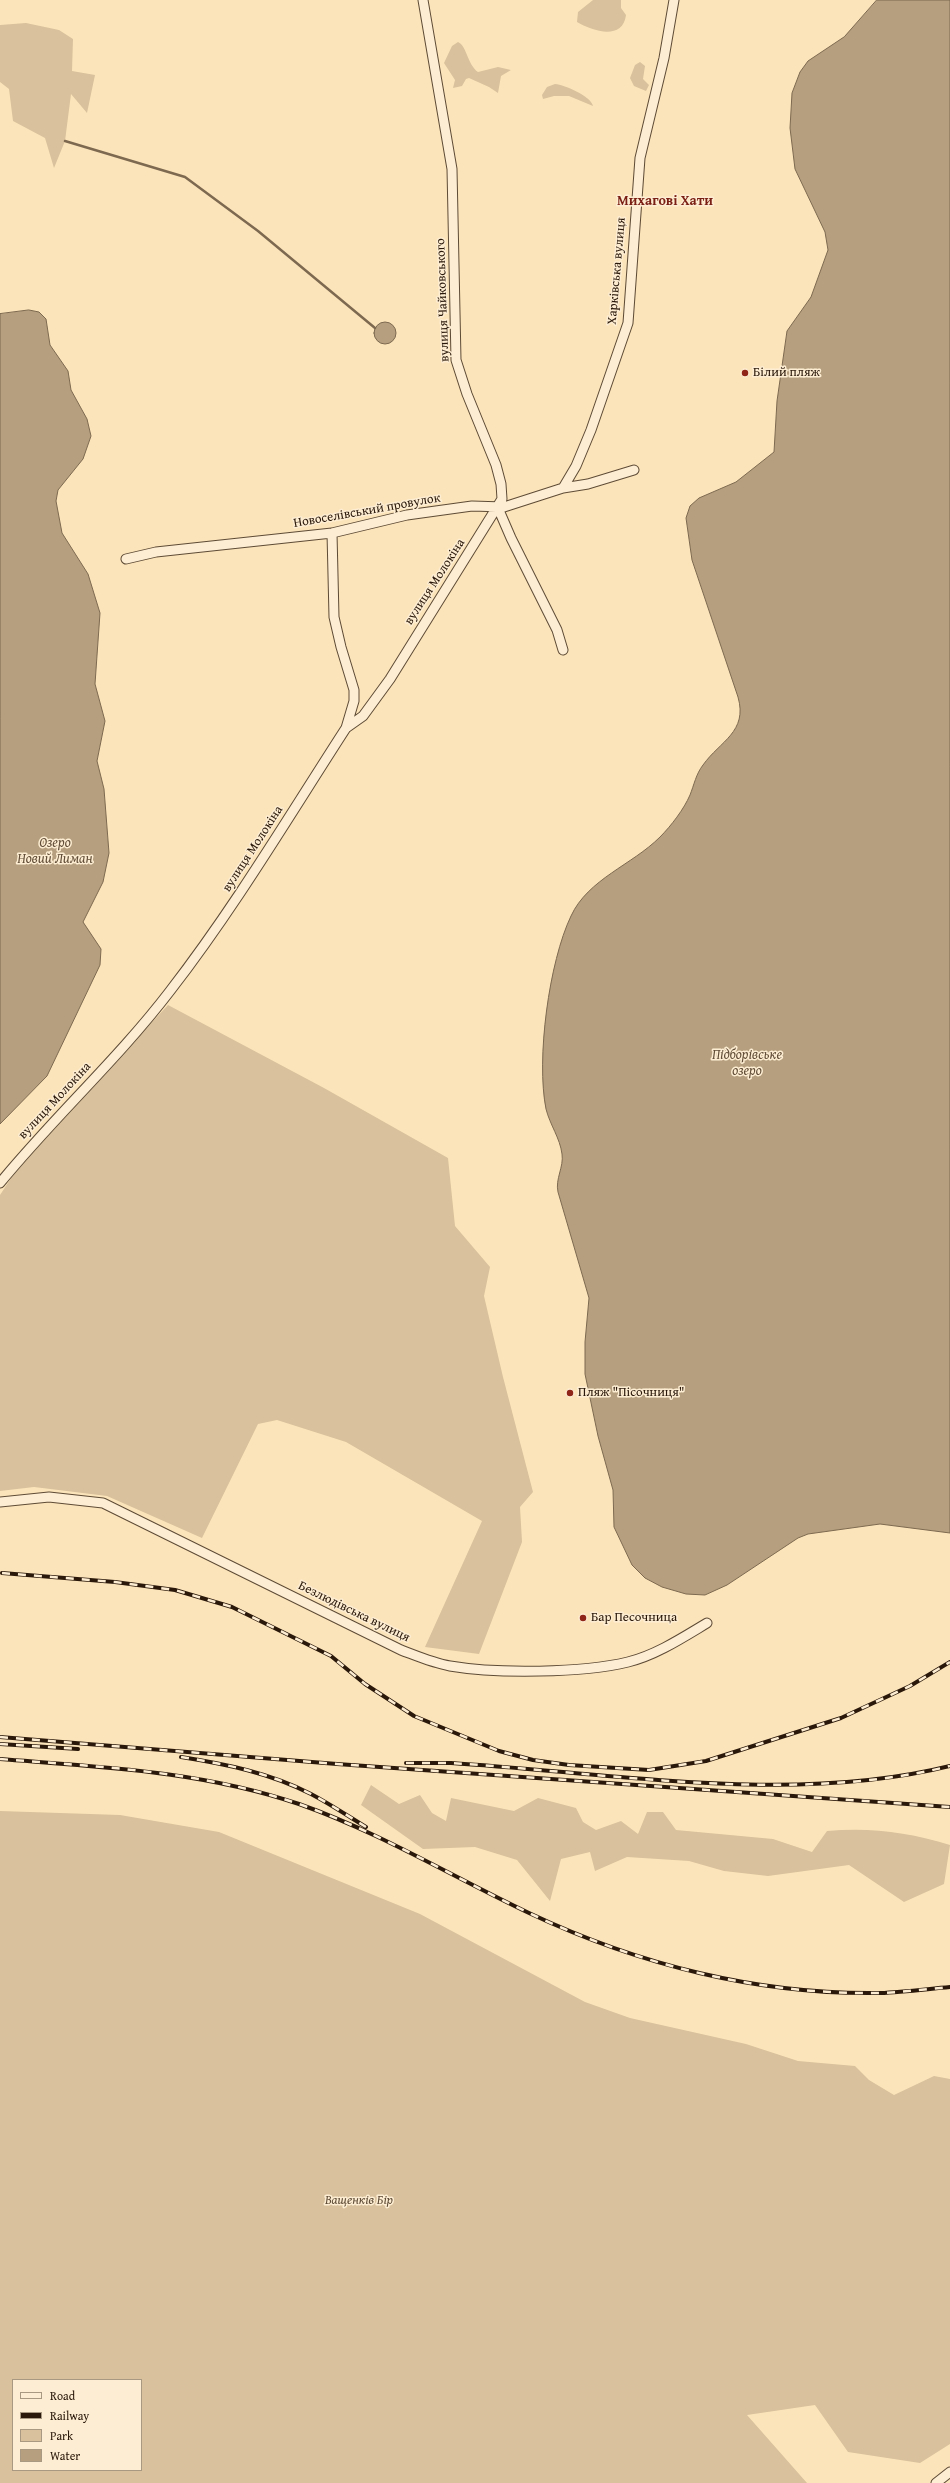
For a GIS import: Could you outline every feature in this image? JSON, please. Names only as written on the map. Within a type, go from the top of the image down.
[{"type":"street","name":"вулиця Чайковського","points":[[423,0],[452,170],[455,355],[467,394],[500,478],[503,495],[498,508]]},
{"type":"street","name":"Харківська вулиця","points":[[564,488],[576,466],[591,430],[628,323],[640,158],[664,58],[674,0]]},
{"type":"street","name":"Новоселівський провулок","points":[[126,559],[156,552],[332,533],[407,515],[467,507],[498,508],[564,488],[588,484],[634,470]]},
{"type":"street","points":[[498,508],[511,538],[558,630],[563,650]]},
{"type":"street","name":"вулиця Молокіна","points":[[0,1183],[170,992],[235,901],[346,728],[361,718],[371,707],[498,508]]},
{"type":"street","points":[[332,533],[334,617],[354,690],[354,701],[346,728]]},
{"type":"street","name":"Безлюдівська вулиця","points":[[0,1502],[49,1497],[103,1503],[401,1650],[451,1666],[511,1670],[575,1669],[613,1664],[645,1656],[707,1623]]},
{"type":"street","points":[[936,2483],[950,2472]]},
{"type":"green space","points":[[593,0],[621,0],[621,8],[626,15],[624,23],[613,31],[606,32],[598,31],[577,22],[578,12]]},
{"type":"green space","points":[[26,23],[59,30],[73,39],[72,71],[95,75],[87,113],[71,94],[65,141],[54,168],[45,138],[13,121],[9,89],[0,82],[0,25]]},
{"type":"green space","points":[[458,42],[463,47],[474,69],[478,72],[498,67],[511,70],[501,76],[498,93],[469,78],[466,79],[462,86],[453,88],[455,80],[444,63],[452,46]]},
{"type":"green space","points":[[640,62],[645,66],[643,79],[649,85],[646,91],[634,86],[630,78],[635,65]]},
{"type":"green space","points":[[555,84],[565,86],[583,95],[588,98],[593,106],[569,96],[554,96],[543,99],[542,95],[547,87]]},
{"type":"green space","points":[[168,1005],[324,1088],[448,1158],[455,1226],[490,1267],[484,1296],[503,1377],[533,1492],[520,1507],[522,1542],[479,1654],[425,1647],[482,1521],[346,1442],[277,1420],[258,1424],[202,1538],[107,1496],[34,1487],[0,1491],[0,1195],[21,1163]]},
{"type":"green space","points":[[371,1785],[399,1804],[420,1795],[432,1813],[446,1821],[451,1798],[514,1811],[538,1798],[576,1808],[583,1822],[596,1830],[621,1821],[638,1834],[647,1812],[663,1812],[676,1830],[773,1839],[812,1852],[827,1831],[843,1830],[874,1830],[904,1834],[950,1845],[944,1884],[904,1902],[849,1865],[768,1876],[724,1871],[689,1861],[627,1857],[595,1871],[590,1852],[561,1859],[550,1901],[517,1860],[475,1847],[423,1849],[361,1805]]},
{"type":"green space","name":"Ващенків Бір","points":[[0,1811],[120,1815],[219,1832],[420,1914],[585,2002],[630,2018],[746,2044],[798,2061],[855,2066],[869,2080],[894,2095],[934,2076],[950,2079],[950,2444],[920,2463],[848,2452],[815,2405],[747,2415],[807,2483],[0,2483]]},
{"type":"water","name":"Підборівське озеро","points":[[877,0],[950,0],[950,1533],[880,1524],[808,1534],[798,1538],[727,1585],[705,1595],[686,1594],[662,1587],[645,1578],[632,1565],[614,1527],[613,1490],[598,1436],[585,1374],[585,1342],[589,1298],[558,1192],[557,1187],[562,1164],[562,1154],[546,1109],[543,1088],[546,1011],[556,959],[563,935],[571,916],[579,903],[599,882],[649,847],[668,828],[681,812],[701,768],[731,735],[736,728],[739,719],[740,709],[738,697],[692,560],[686,518],[690,506],[699,498],[736,482],[774,452],[777,401],[787,331],[811,297],[828,250],[825,232],[795,169],[790,128],[792,93],[800,72],[808,61],[844,37]]},
{"type":"water","name":"Озеро Новий Лиман","points":[[29,310],[39,312],[46,319],[50,345],[68,371],[71,390],[87,419],[91,436],[83,459],[58,490],[56,501],[62,533],[88,574],[100,613],[95,684],[105,721],[97,761],[104,789],[109,853],[103,882],[83,922],[101,949],[100,965],[47,1076],[0,1124],[0,314]]},
{"type":"water","points":[[385,322],[389,323],[395,329],[395,337],[389,343],[385,344],[381,343],[375,337],[374,333],[375,329],[381,323]]},
{"type":"waterway","points":[[65,141],[185,177],[258,231],[375,328]]},
{"type":"railway","points":[[2,1573],[115,1582],[175,1590],[232,1607],[331,1656],[365,1684],[414,1716],[499,1751],[533,1760],[569,1765],[649,1770],[706,1761],[841,1718],[910,1686],[950,1662]]},
{"type":"railway","points":[[0,1737],[337,1764],[950,1807]]},
{"type":"railway","points":[[0,1744],[78,1749]]},
{"type":"railway","points":[[181,1757],[231,1766],[280,1780],[311,1794],[366,1827]]},
{"type":"railway","points":[[0,1759],[114,1768],[189,1777],[226,1784],[299,1804],[329,1815],[387,1841],[529,1913],[571,1931],[613,1948],[656,1962],[700,1973],[790,1989],[835,1992],[880,1993],[950,1987]]},
{"type":"railway","points":[[406,1763],[451,1763],[638,1779],[766,1785],[828,1783],[890,1777],[950,1766]]},
{"type":"place","name":"Білий пляж","points":[[745,373]]},
{"type":"place","name":"Пляж \"Пісочниця\"","points":[[570,1393]]},
{"type":"place","name":"Бар Песочница","points":[[583,1618]]},
{"type":"district","name":"Михагові Хати","points":[[665,201]]}]
